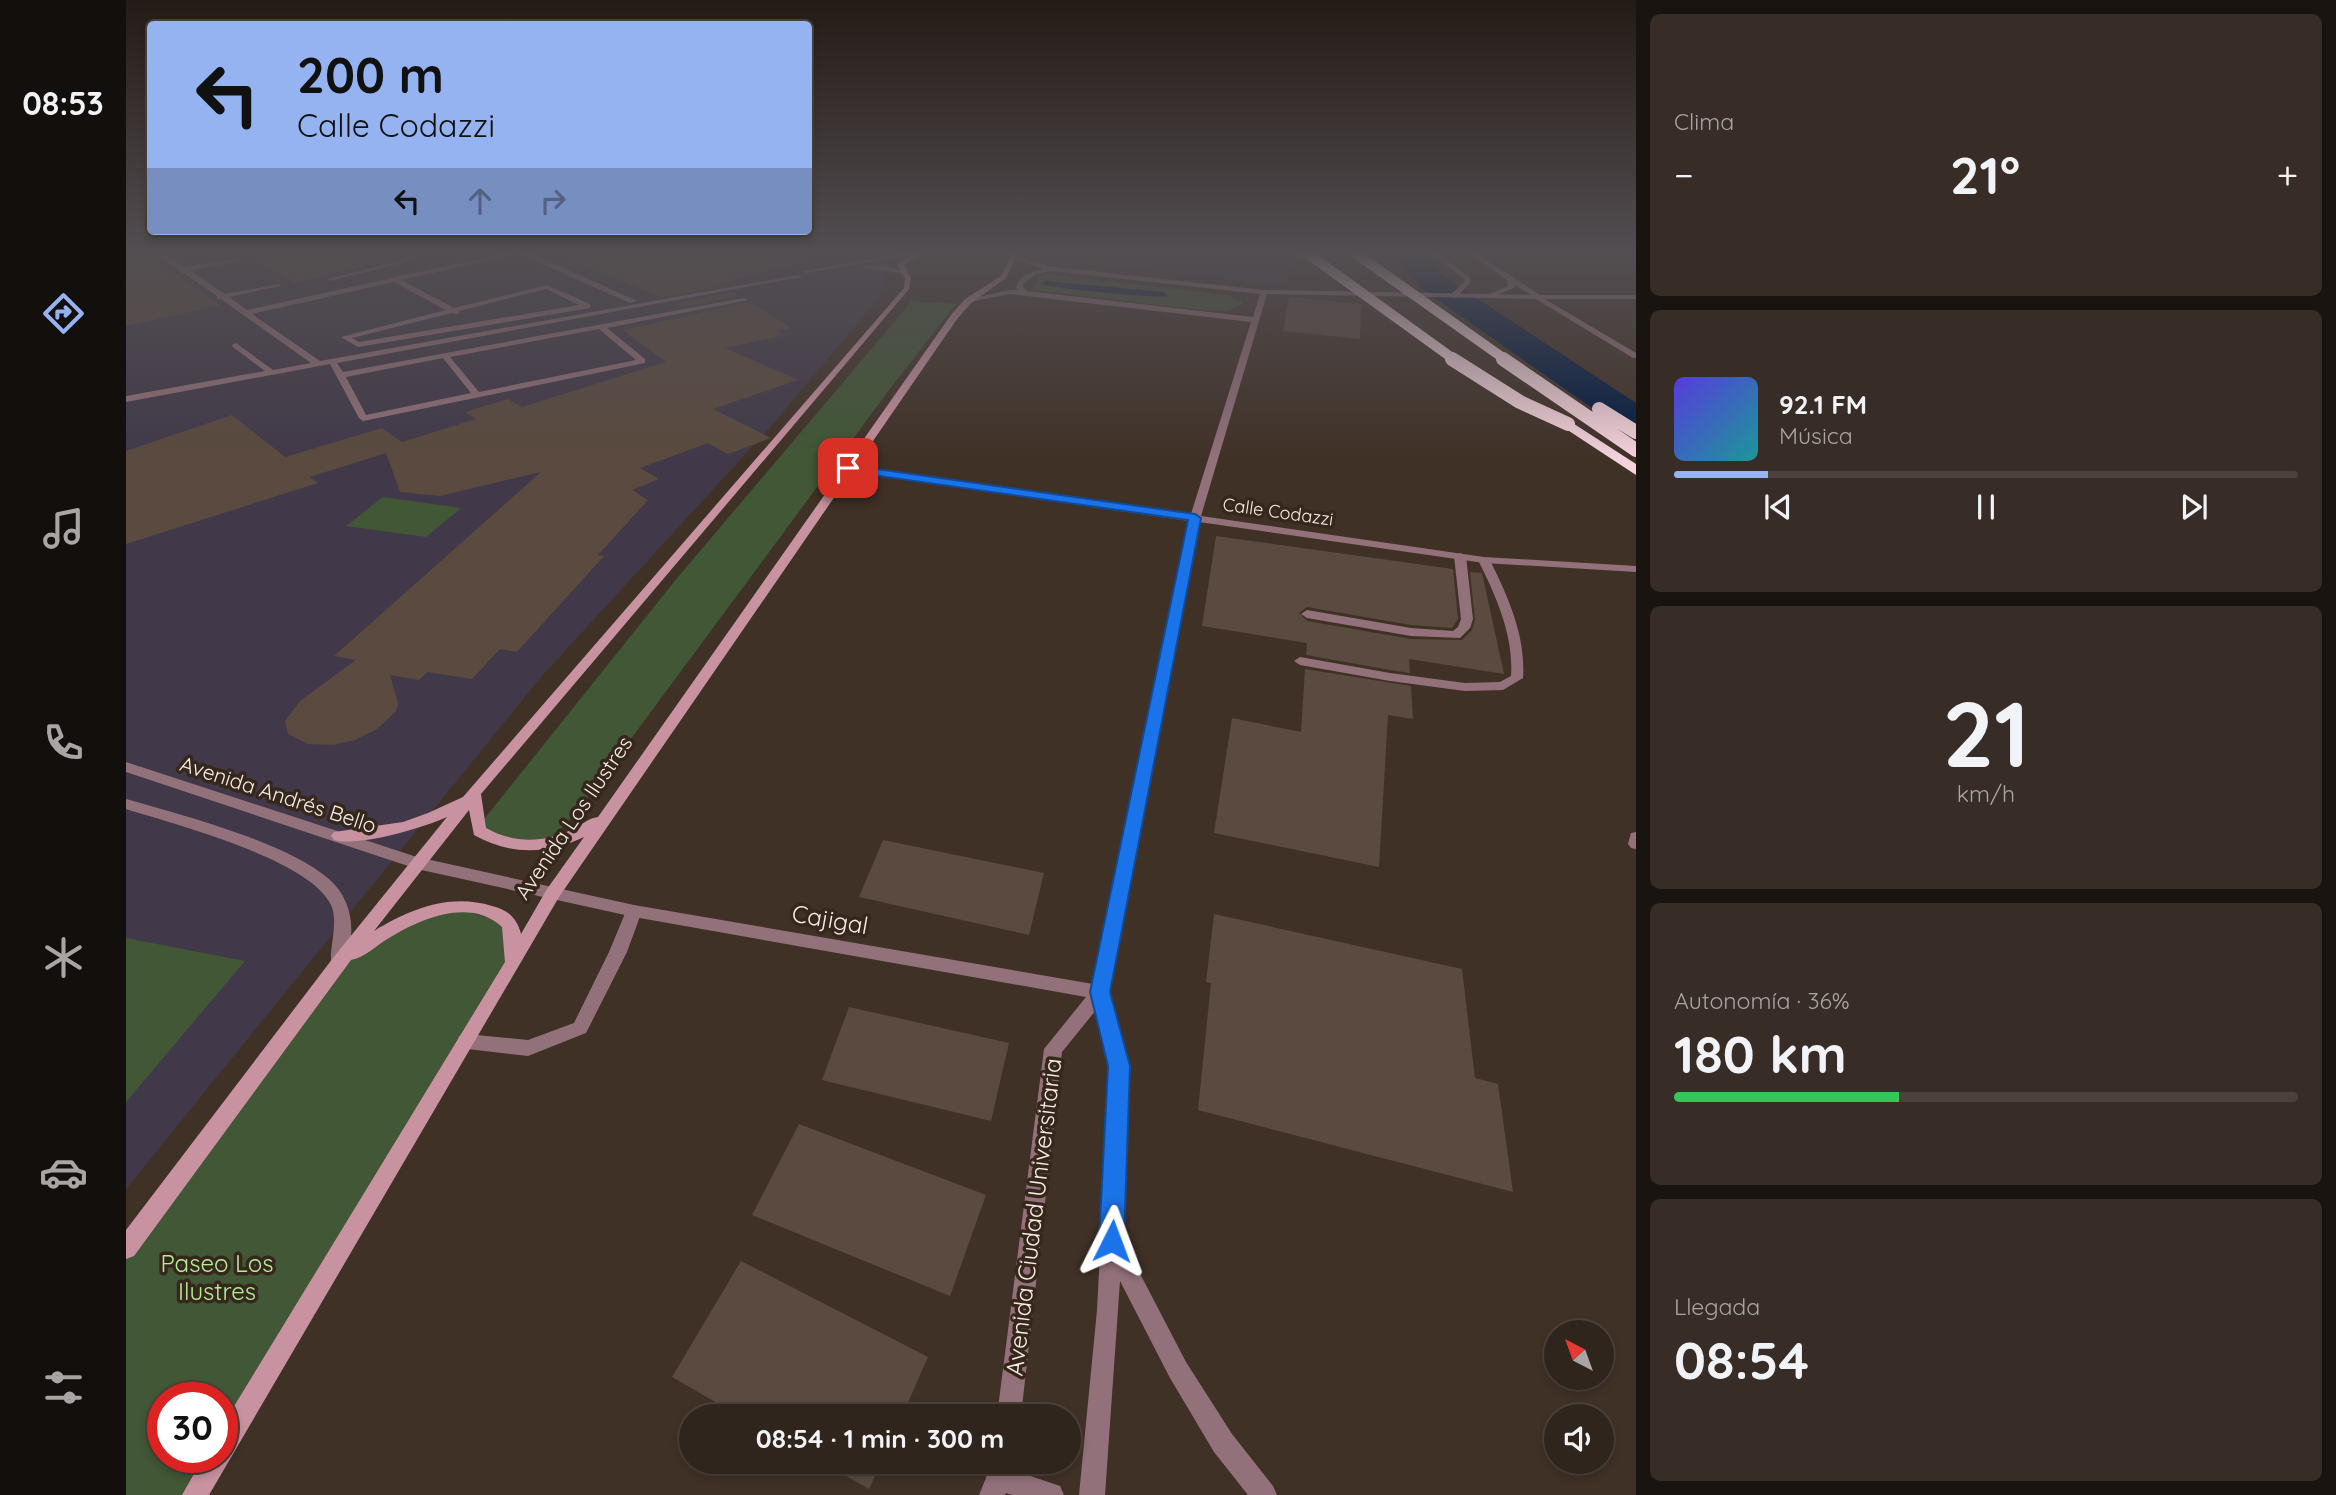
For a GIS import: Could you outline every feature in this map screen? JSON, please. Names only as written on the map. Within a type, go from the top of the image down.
[{"type":"highway","points":[[1399,321],[1520,402],[1568,424]]},
{"type":"highway","points":[[1422,321],[1636,471]]},
{"type":"highway","points":[[1449,321],[1636,450]]},
{"type":"highway","points":[[1473,321],[1636,432]]},
{"type":"main road","points":[[126,1248],[417,863],[879,321]]},
{"type":"main road","name":"Avenida Los Ilustres","points":[[238,1423],[553,892],[951,321]]},
{"type":"main road","points":[[474,793],[479,831],[501,842],[514,844],[540,845],[571,838],[593,824],[616,800]]},
{"type":"main road","points":[[339,836],[379,833],[416,824],[439,816],[474,793]]},
{"type":"main road","points":[[339,963],[400,924],[429,912],[474,906],[498,914],[509,924],[513,937],[512,965]]},
{"type":"main road","points":[[195,1495],[208,1473]]},
{"type":"street","points":[[255,321],[318,364]]},
{"type":"street","points":[[411,321],[345,337],[358,345],[499,321]]},
{"type":"street","points":[[474,321],[480,324]]},
{"type":"street","points":[[126,397],[333,363],[537,321]]},
{"type":"street","points":[[126,397],[333,363],[555,321]]},
{"type":"street","points":[[341,375],[634,321]]},
{"type":"street","name":"Avenida Ciudad Universitaria","points":[[1092,1495],[1112,1241],[1119,1066],[1100,992],[1195,518],[1257,321]]},
{"type":"street","points":[[1577,321],[1636,356]]},
{"type":"street","points":[[333,363],[363,418],[642,361],[601,327]]},
{"type":"street","points":[[236,345],[271,372]]},
{"type":"street","points":[[444,356],[477,395]]},
{"type":"street","name":"Calle Codazzi","points":[[848,468],[1484,560],[1636,569]]},
{"type":"street","points":[[1307,614],[1411,632],[1456,635],[1464,628],[1467,619],[1460,556]]},
{"type":"street","points":[[1300,661],[1465,687],[1503,686],[1517,678],[1519,664],[1500,594],[1484,560]]},
{"type":"street","name":"Avenida Andrés Bello","points":[[126,767],[417,863],[553,892]]},
{"type":"street","points":[[126,804],[286,859],[324,882],[337,900],[344,922],[339,963]]},
{"type":"street","points":[[1636,837],[1636,844]]},
{"type":"street","name":"Cajigal","points":[[553,892],[634,911],[1100,992]]},
{"type":"street","points":[[466,1042],[528,1048],[580,1028],[618,952],[634,911]]},
{"type":"street","name":"Avenida Ciudad Universitaria","points":[[1010,1404],[1053,1049],[1100,992]]},
{"type":"street","points":[[1112,1241],[1178,1370],[1223,1443],[1264,1495]]},
{"type":"street","points":[[998,1478],[1051,1495]]},
{"type":"shaded area","points":[[126,321],[859,321],[773,424],[541,677],[126,1189]]},
{"type":"green space","points":[[895,321],[943,321],[579,809],[550,841],[519,844],[477,828],[678,577]]},
{"type":"green space","points":[[383,497],[461,508],[426,537],[346,526]]},
{"type":"green space","name":"Paseo Los Ilustres","points":[[453,907],[509,924],[512,960],[238,1420],[238,1382],[147,1382],[147,1473],[207,1473],[194,1495],[126,1495],[126,1248],[339,963],[373,940]]},
{"type":"green space","points":[[126,938],[245,961],[126,1102]]},
{"type":"building","points":[[126,321],[150,321],[126,326]]},
{"type":"building","points":[[665,321],[780,321],[792,328],[778,331],[785,335],[725,348],[798,380],[713,409],[771,438],[728,454],[708,443],[640,468],[659,479],[632,490],[648,500],[598,555],[604,556],[517,652],[500,649],[472,679],[427,672],[419,680],[390,675],[398,703],[396,711],[377,729],[355,740],[333,745],[308,744],[288,734],[285,721],[300,701],[356,660],[334,656],[541,472],[440,496],[400,492],[386,453],[310,477],[318,483],[126,544],[126,451],[232,415],[285,457],[382,428],[402,442],[476,419],[465,412],[508,399],[522,407],[666,362],[623,330]]},
{"type":"building","points":[[1285,321],[1361,321],[1360,339],[1283,331]]},
{"type":"building","points":[[1216,536],[1453,569],[1458,619],[1452,628],[1411,625],[1307,607],[1299,613],[1307,621],[1411,639],[1462,640],[1472,630],[1475,620],[1470,572],[1482,573],[1504,674],[1409,659],[1410,673],[1390,670],[1306,655],[1307,643],[1202,626]]},
{"type":"building","points":[[1305,669],[1411,686],[1413,719],[1388,715],[1379,867],[1214,833],[1232,718],[1301,732]]},
{"type":"building","points":[[883,840],[1044,873],[1029,935],[859,897]]},
{"type":"building","points":[[1214,914],[1462,969],[1475,1078],[1498,1084],[1513,1192],[1198,1110],[1211,983],[1206,982]]},
{"type":"building","points":[[849,1007],[1009,1043],[991,1121],[822,1080]]},
{"type":"building","points":[[799,1124],[986,1195],[950,1296],[752,1215]]},
{"type":"building","points":[[741,1261],[928,1357],[907,1404],[719,1404],[672,1377]]},
{"type":"building","points":[[843,1474],[876,1474],[869,1489]]},
{"type":"waterway","points":[[1489,321],[1636,421]]},
{"type":"route","points":[[848,468],[1195,518],[1100,992],[1119,1066],[1112,1241]]}]
